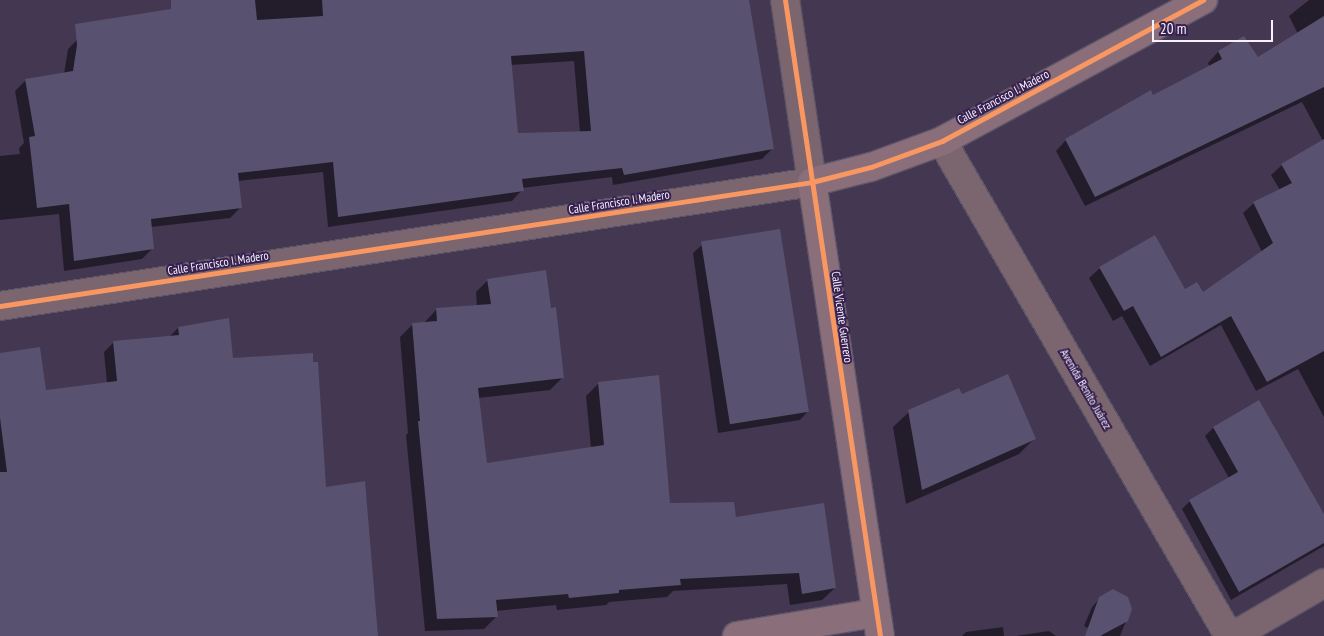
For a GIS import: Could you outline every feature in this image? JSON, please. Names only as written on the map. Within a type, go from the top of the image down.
[{"type":"street","name":"Calle Vicente Guerrero","points":[[785,0],[877,624]]},
{"type":"street","name":"Calle Francisco I. Madero","points":[[0,306],[812,182],[871,167],[942,141],[1203,0]]},
{"type":"street","name":"Avenida Benito Juárez","points":[[942,141],[1231,636]]},
{"type":"street","points":[[1231,636],[1324,583]]},
{"type":"street","points":[[737,636],[877,624]]},
{"type":"building","points":[[171,0],[255,0],[257,20],[323,16],[322,0],[749,0],[774,149],[624,175],[622,168],[522,179],[524,191],[338,217],[333,162],[238,173],[242,208],[151,219],[154,249],[74,261],[69,204],[37,208],[29,137],[35,136],[25,79],[73,71],[77,45],[75,24],[171,9]],"holes":[[[584,51],[591,131],[518,133],[511,56]]]},
{"type":"building","points":[[1324,16],[1324,87],[1095,197],[1065,139],[1151,90],[1153,95],[1222,59],[1218,51],[1244,36],[1258,57]]},
{"type":"building","points":[[1324,139],[1324,351],[1267,382],[1231,316],[1161,357],[1133,306],[1124,311],[1099,267],[1155,235],[1185,289],[1197,282],[1203,292],[1273,243],[1253,202],[1292,183],[1281,164]]},
{"type":"building","points":[[780,229],[809,412],[730,424],[701,242]]},
{"type":"building","points":[[546,270],[551,308],[556,307],[564,378],[478,388],[487,463],[604,445],[598,382],[659,375],[670,503],[734,502],[736,517],[824,503],[836,588],[802,594],[799,573],[680,579],[681,585],[619,590],[619,593],[569,598],[568,594],[496,600],[498,617],[437,619],[418,421],[420,421],[412,323],[437,321],[436,308],[491,304],[487,279]]},
{"type":"building","points":[[229,318],[233,358],[313,353],[313,362],[318,362],[326,487],[365,481],[378,636],[0,636],[0,472],[7,472],[0,418],[0,353],[40,347],[46,390],[117,381],[113,341],[179,335],[178,327]]},
{"type":"building","points":[[1008,374],[1036,439],[922,490],[908,410],[959,388],[962,394]]},
{"type":"building","points":[[1259,400],[1324,514],[1324,543],[1239,592],[1189,500],[1238,472],[1213,427]]},
{"type":"building","points":[[1113,589],[1128,597],[1132,609],[1128,621],[1100,636],[1085,636],[1099,597]]},
{"type":"cycle path","points":[[785,0],[880,636]]},
{"type":"cycle path","points":[[0,306],[812,182],[871,167],[942,141],[1203,0]]}]
